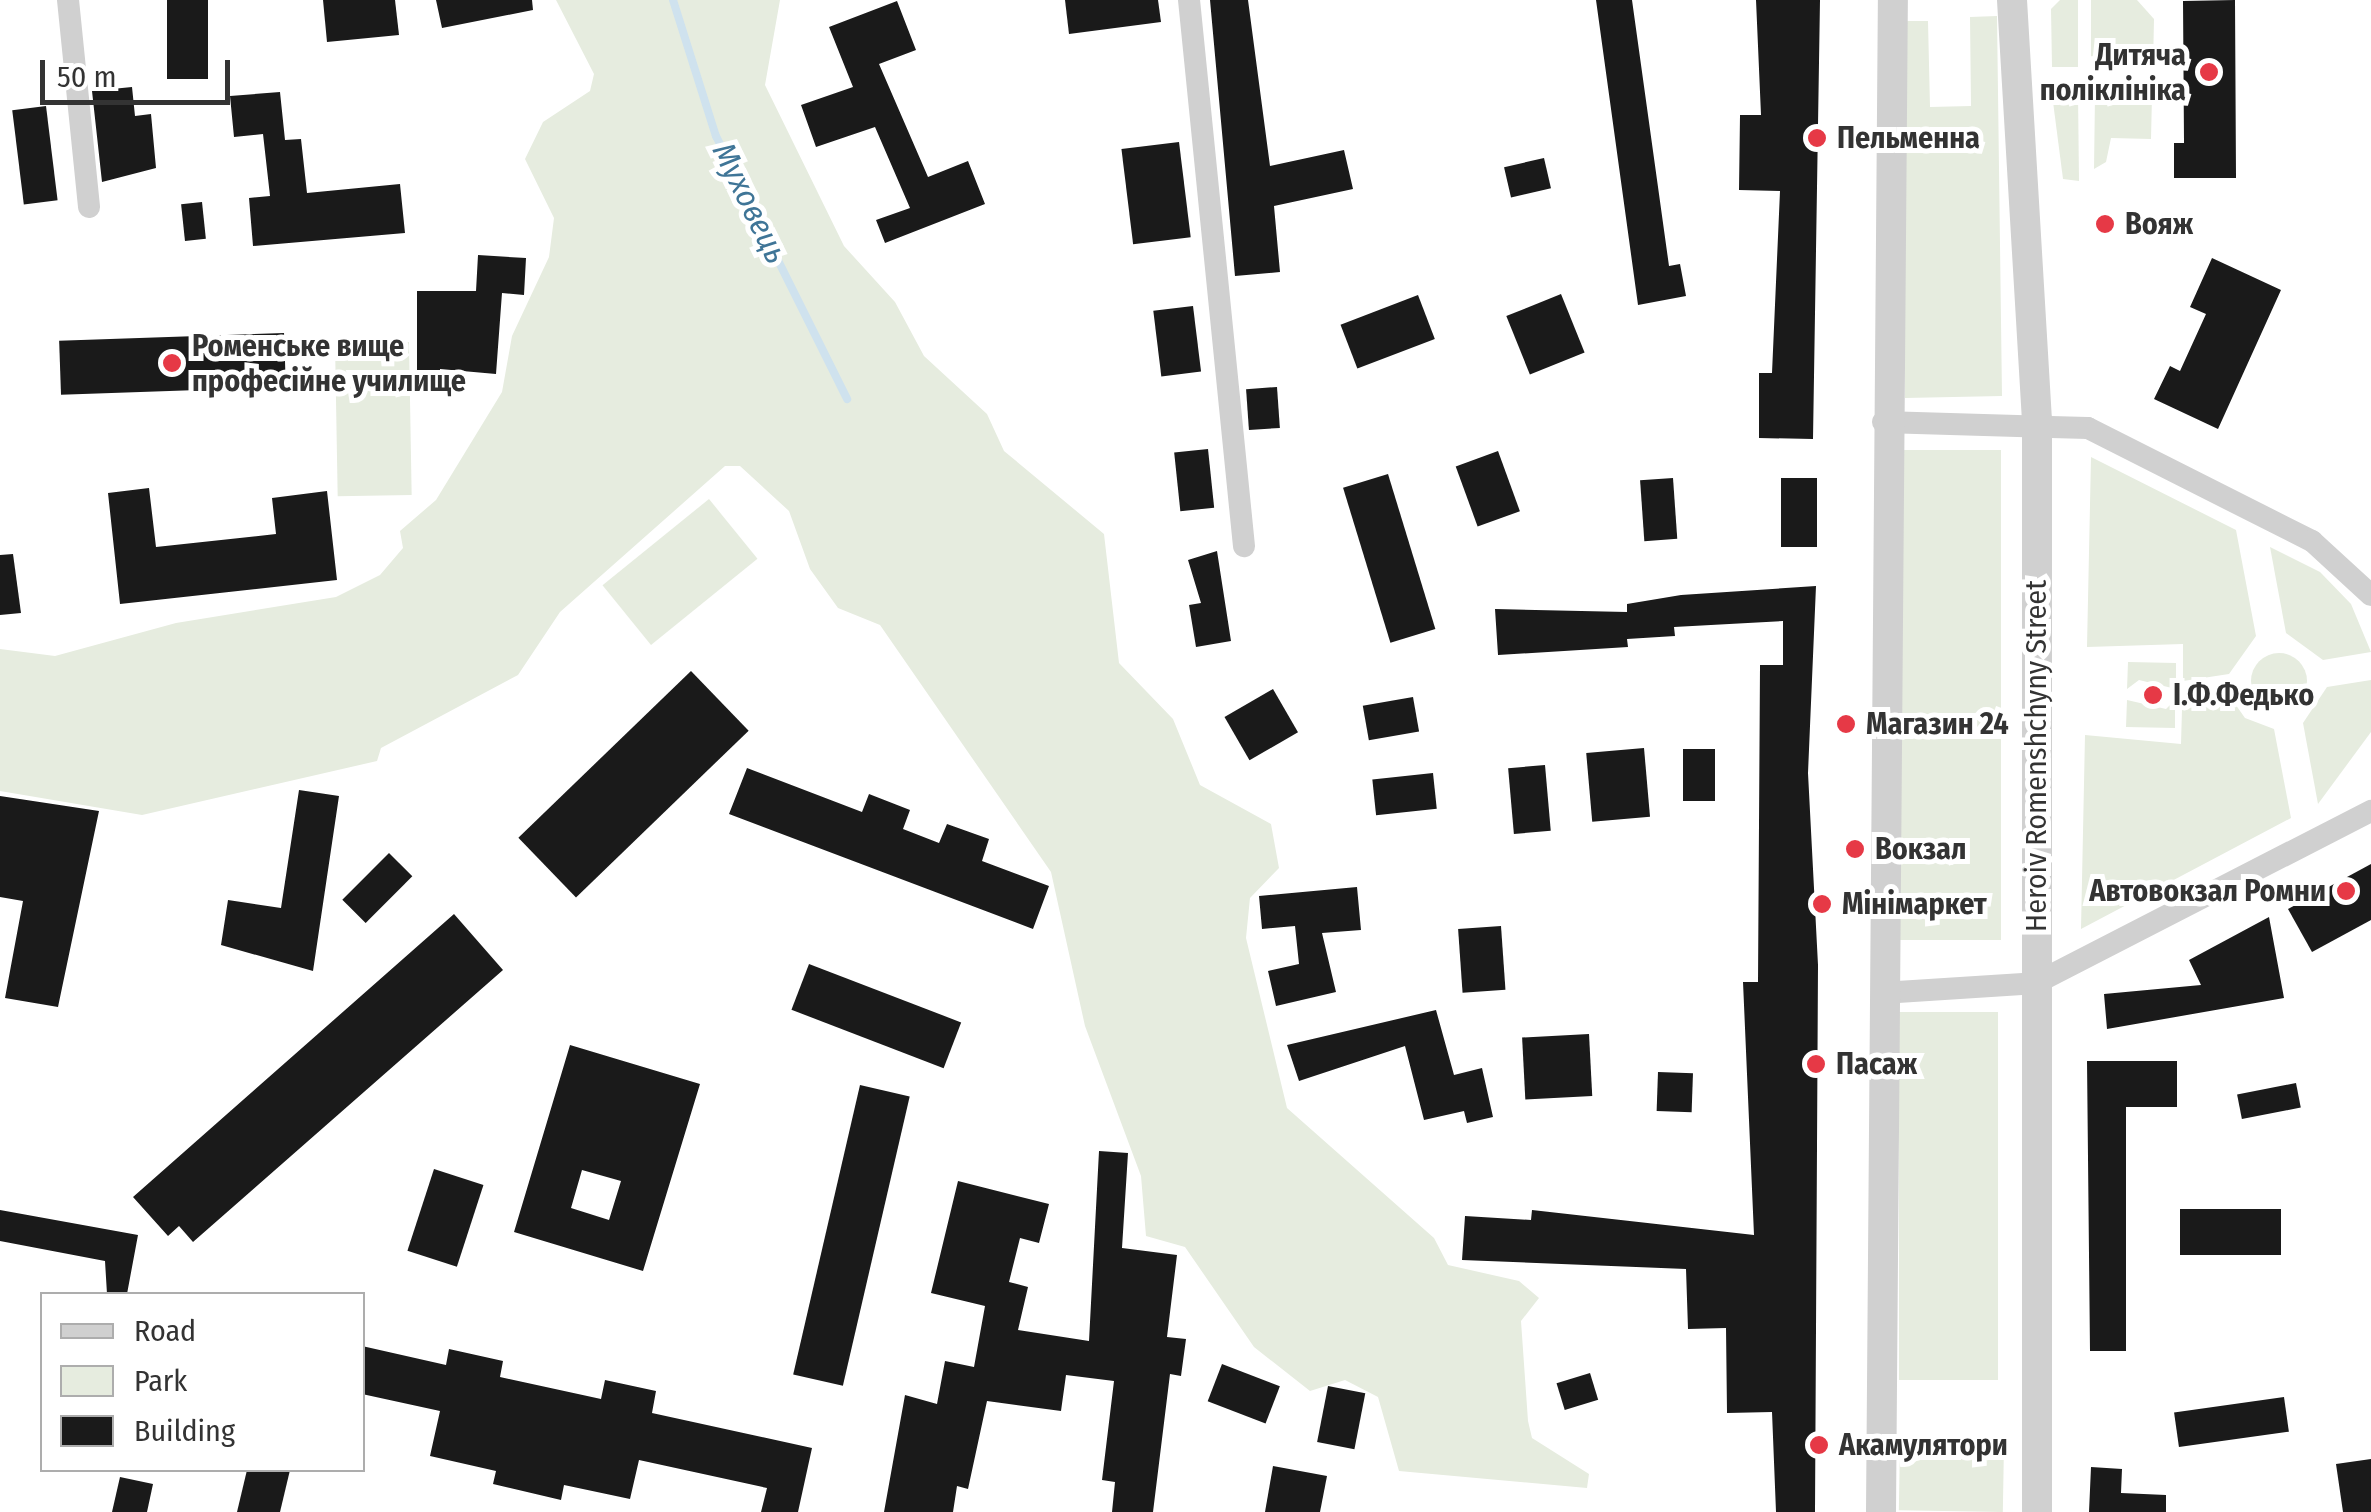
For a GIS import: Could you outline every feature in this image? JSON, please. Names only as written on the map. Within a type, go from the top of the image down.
[{"type":"street","points":[[68,0],[89,207]]},
{"type":"street","points":[[1189,0],[1244,546]]},
{"type":"street","points":[[1881,1512],[1884,422],[1893,0]]},
{"type":"street","name":"Heroiv Romenshchyny Street","points":[[2012,0],[2037,420],[2037,1512]]},
{"type":"street","points":[[1884,422],[2037,420],[2088,428],[2312,541],[2371,595]]},
{"type":"street","points":[[1882,992],[2036,982],[2371,811]]},
{"type":"green space","points":[[556,0],[780,0],[765,85],[844,246],[895,302],[924,356],[987,414],[1004,451],[1104,534],[1119,663],[1173,719],[1200,785],[1271,824],[1279,868],[1250,898],[1246,938],[1287,1108],[1434,1238],[1448,1265],[1519,1281],[1539,1298],[1521,1321],[1532,1438],[1589,1474],[1587,1488],[1399,1471],[1378,1397],[1345,1380],[1310,1391],[1254,1347],[1185,1247],[1146,1236],[1141,1176],[1085,1026],[1051,872],[880,625],[838,608],[810,569],[789,511],[740,466],[725,466],[560,612],[518,675],[381,748],[377,761],[142,815],[0,791],[0,649],[55,656],[176,623],[336,597],[380,575],[403,548],[400,531],[436,500],[502,392],[512,336],[549,257],[554,218],[525,159],[543,122],[590,91],[594,74]]},
{"type":"green space","points":[[2060,0],[2078,0],[2078,67],[2052,67],[2051,9]]},
{"type":"green space","points":[[2091,0],[2137,0],[2154,19],[2153,67],[2091,67]]},
{"type":"green space","points":[[1997,16],[2002,396],[1905,398],[1901,21],[1928,21],[1930,107],[1971,106],[1970,17]]},
{"type":"green space","points":[[2052,94],[2078,94],[2079,181],[2063,179]]},
{"type":"green space","points":[[2095,95],[2152,96],[2151,139],[2111,138],[2106,162],[2094,169]]},
{"type":"green space","points":[[409,342],[412,495],[338,496],[335,343]]},
{"type":"green space","points":[[1900,450],[2001,450],[2001,940],[1900,940]]},
{"type":"green space","points":[[2091,457],[2236,530],[2256,636],[2229,674],[2183,681],[2183,644],[2087,647]]},
{"type":"green space","points":[[709,499],[757,559],[651,645],[603,585]]},
{"type":"green space","points":[[2270,547],[2320,572],[2351,604],[2371,652],[2323,660],[2286,633]]},
{"type":"green space","points":[[2279,653],[2299,661],[2307,681],[2299,701],[2279,709],[2259,701],[2251,681],[2259,661]]},
{"type":"green space","points":[[2128,662],[2176,663],[2176,689],[2139,680],[2127,689]]},
{"type":"green space","points":[[2371,680],[2371,732],[2318,804],[2303,723],[2327,687]]},
{"type":"green space","points":[[2127,700],[2166,709],[2175,700],[2175,728],[2126,727]]},
{"type":"green space","points":[[2233,701],[2245,718],[2274,729],[2291,818],[2081,929],[2085,735],[2181,744],[2182,709]]},
{"type":"green space","points":[[1899,1012],[1998,1012],[1998,1380],[1899,1380]]},
{"type":"green space","points":[[1900,1442],[2004,1444],[2003,1512],[1899,1510]]},
{"type":"building","points":[[167,0],[208,0],[208,79],[167,79]]},
{"type":"building","points":[[323,0],[395,0],[399,35],[327,42]]},
{"type":"building","points":[[436,0],[532,0],[533,10],[442,28]]},
{"type":"building","points":[[1065,0],[1158,0],[1161,22],[1069,34]]},
{"type":"building","points":[[1210,0],[1248,0],[1270,166],[1344,150],[1353,189],[1274,206],[1280,272],[1235,276]]},
{"type":"building","points":[[1596,0],[1632,0],[1669,266],[1680,264],[1686,296],[1638,305]]},
{"type":"building","points":[[1756,0],[1820,0],[1813,439],[1759,438],[1759,373],[1772,373],[1780,191],[1739,190],[1740,115],[1761,115]]},
{"type":"building","name":"Дитяча поліклініка","points":[[2235,0],[2236,178],[2174,178],[2174,143],[2184,143],[2183,1]]},
{"type":"building","points":[[897,1],[916,50],[879,64],[928,177],[968,161],[985,204],[885,243],[876,220],[910,208],[875,127],[816,147],[801,105],[853,87],[829,27]]},
{"type":"building","points":[[132,87],[135,116],[151,114],[156,168],[102,182],[92,91]]},
{"type":"building","points":[[280,92],[285,140],[301,139],[307,193],[400,184],[405,233],[253,246],[249,198],[270,196],[263,134],[234,137],[230,96]]},
{"type":"building","points":[[46,106],[58,200],[24,204],[12,110]]},
{"type":"building","points":[[1179,142],[1191,237],[1133,244],[1121,149]]},
{"type":"building","points":[[1544,158],[1551,188],[1511,197],[1504,167]]},
{"type":"building","points":[[202,202],[206,239],[185,241],[181,204]]},
{"type":"building","points":[[478,255],[526,258],[524,295],[502,293],[496,374],[440,369],[440,392],[417,392],[417,291],[476,291]]},
{"type":"building","points":[[2212,258],[2281,290],[2218,429],[2154,399],[2170,366],[2180,371],[2206,314],[2190,307]]},
{"type":"building","points":[[1561,294],[1585,352],[1530,375],[1506,316]]},
{"type":"building","points":[[1418,295],[1435,339],[1357,369],[1341,325]]},
{"type":"building","points":[[1193,306],[1201,372],[1161,376],[1153,311]]},
{"type":"building","name":"Роменське вище професійне училище","points":[[284,333],[286,387],[61,395],[59,341]]},
{"type":"building","points":[[1277,387],[1280,428],[1249,430],[1246,389]]},
{"type":"building","points":[[1208,449],[1214,508],[1180,511],[1174,453]]},
{"type":"building","points":[[1498,451],[1520,511],[1478,527],[1456,466]]},
{"type":"building","points":[[1388,474],[1435,629],[1390,643],[1343,488]]},
{"type":"building","points":[[1673,478],[1677,539],[1644,541],[1640,480]]},
{"type":"building","points":[[1781,478],[1817,478],[1817,547],[1781,547]]},
{"type":"building","points":[[149,488],[156,547],[276,534],[272,498],[327,491],[337,580],[120,604],[108,493]]},
{"type":"building","points":[[1217,551],[1231,641],[1196,647],[1189,605],[1201,603],[1188,560]]},
{"type":"building","points":[[13,554],[21,613],[0,615],[0,555]]},
{"type":"building","points":[[1816,586],[1808,773],[1818,965],[1815,1512],[1776,1512],[1772,1412],[1727,1413],[1726,1328],[1688,1329],[1686,1269],[1462,1260],[1465,1216],[1531,1220],[1532,1210],[1754,1235],[1743,982],[1758,982],[1760,665],[1783,665],[1783,621],[1674,627],[1675,636],[1627,639],[1628,647],[1498,655],[1495,609],[1627,612],[1627,604],[1681,595]]},
{"type":"building","points":[[691,671],[749,731],[576,897],[518,838]]},
{"type":"building","points":[[1273,689],[1298,732],[1250,760],[1225,717]]},
{"type":"building","points":[[1413,697],[1419,731],[1369,740],[1363,706]]},
{"type":"building","points":[[1644,748],[1650,817],[1592,822],[1586,753]]},
{"type":"building","points":[[1683,749],[1715,749],[1715,801],[1683,801]]},
{"type":"building","points":[[1545,765],[1551,831],[1514,834],[1508,768]]},
{"type":"building","points":[[747,768],[862,812],[869,794],[910,810],[903,829],[939,843],[947,824],[989,839],[982,861],[1049,886],[1033,929],[729,814]]},
{"type":"building","points":[[1433,773],[1437,809],[1376,815],[1372,779]]},
{"type":"building","points":[[299,790],[339,796],[313,971],[221,945],[228,900],[281,908]]},
{"type":"building","points":[[0,796],[99,811],[58,1007],[5,998],[23,901],[0,897]]},
{"type":"building","points":[[389,853],[412,876],[366,923],[342,900]]},
{"type":"building","name":"Автовокзал Ромни","points":[[2371,864],[2371,920],[2312,952],[2288,909]]},
{"type":"building","points":[[1357,887],[1361,930],[1322,933],[1336,992],[1276,1006],[1268,971],[1299,964],[1295,926],[1262,929],[1259,896]]},
{"type":"building","points":[[454,914],[503,970],[193,1242],[179,1226],[168,1236],[133,1197]]},
{"type":"building","points":[[2269,917],[2284,998],[2107,1029],[2104,994],[2201,985],[2189,960]]},
{"type":"building","points":[[1501,926],[1505,990],[1463,993],[1458,929]]},
{"type":"building","points":[[809,964],[961,1022],[944,1068],[791,1010]]},
{"type":"building","points":[[1436,1010],[1454,1075],[1482,1068],[1493,1117],[1467,1123],[1464,1111],[1424,1120],[1405,1046],[1299,1081],[1287,1045]]},
{"type":"building","points":[[1589,1034],[1592,1096],[1525,1099],[1522,1038]]},
{"type":"building","points":[[570,1045],[700,1084],[643,1271],[514,1232]],"holes":[[[582,1170],[621,1181],[609,1220],[571,1208]]]},
{"type":"building","points":[[2087,1061],[2177,1061],[2177,1107],[2126,1107],[2126,1351],[2090,1351]]},
{"type":"building","points":[[1658,1072],[1693,1073],[1692,1112],[1657,1111]]},
{"type":"building","points":[[2296,1083],[2301,1108],[2242,1119],[2237,1094]]},
{"type":"building","points":[[860,1085],[910,1096],[843,1386],[793,1374]]},
{"type":"building","points":[[1099,1151],[1128,1153],[1122,1248],[1177,1255],[1167,1337],[1186,1339],[1181,1376],[1170,1374],[1153,1512],[1112,1512],[1115,1482],[1102,1480],[1114,1381],[1066,1375],[1061,1411],[987,1401],[968,1489],[957,1486],[953,1512],[884,1512],[905,1395],[937,1404],[945,1361],[974,1367],[985,1306],[931,1293],[958,1181],[1049,1204],[1039,1243],[1020,1238],[1009,1282],[1028,1287],[1018,1330],[1089,1341]]},
{"type":"building","points":[[434,1169],[483,1185],[457,1267],[407,1251]]},
{"type":"building","points":[[2180,1209],[2281,1209],[2281,1255],[2180,1255]]},
{"type":"building","points":[[0,1210],[138,1235],[127,1292],[107,1292],[105,1261],[0,1241]]},
{"type":"building","points":[[365,1347],[446,1365],[449,1349],[503,1361],[500,1377],[601,1399],[605,1380],[656,1391],[652,1413],[812,1448],[798,1512],[761,1512],[767,1488],[639,1460],[630,1499],[564,1485],[561,1500],[493,1484],[496,1471],[430,1456],[440,1411],[365,1395]]},
{"type":"building","points":[[1222,1364],[1280,1386],[1266,1424],[1208,1401]]},
{"type":"building","points":[[1590,1373],[1598,1400],[1565,1410],[1557,1383]]},
{"type":"building","points":[[1328,1386],[1365,1393],[1354,1449],[1317,1442]]},
{"type":"building","points":[[2284,1397],[2289,1432],[2179,1447],[2174,1412]]},
{"type":"building","points":[[2371,1459],[2371,1512],[2343,1512],[2336,1464]]},
{"type":"building","points":[[1273,1466],[1327,1476],[1320,1512],[1265,1512]]},
{"type":"building","points":[[2091,1467],[2122,1469],[2121,1493],[2166,1495],[2166,1512],[2089,1512]]},
{"type":"building","points":[[247,1472],[290,1472],[280,1512],[237,1512]]},
{"type":"building","points":[[120,1477],[153,1484],[147,1512],[112,1512]]},
{"type":"waterway","name":"Муховець","points":[[673,0],[716,136],[847,399]]},
{"type":"place","name":"Дитяча поліклініка","points":[[2209,72]]},
{"type":"place","name":"Пельменна","points":[[1817,138]]},
{"type":"place","name":"Вояж","points":[[2105,224]]},
{"type":"place","name":"Роменське вище професійне училище","points":[[172,363]]},
{"type":"place","name":"І.Ф.Федько","points":[[2153,695]]},
{"type":"place","name":"Магазин 24","points":[[1846,724]]},
{"type":"place","name":"Вокзал","points":[[1855,849]]},
{"type":"place","name":"Автовокзал Ромни","points":[[2346,891]]},
{"type":"place","name":"Мінімаркет","points":[[1822,904]]},
{"type":"place","name":"Пасаж","points":[[1816,1064]]},
{"type":"place","name":"Акамулятори","points":[[1819,1445]]}]
